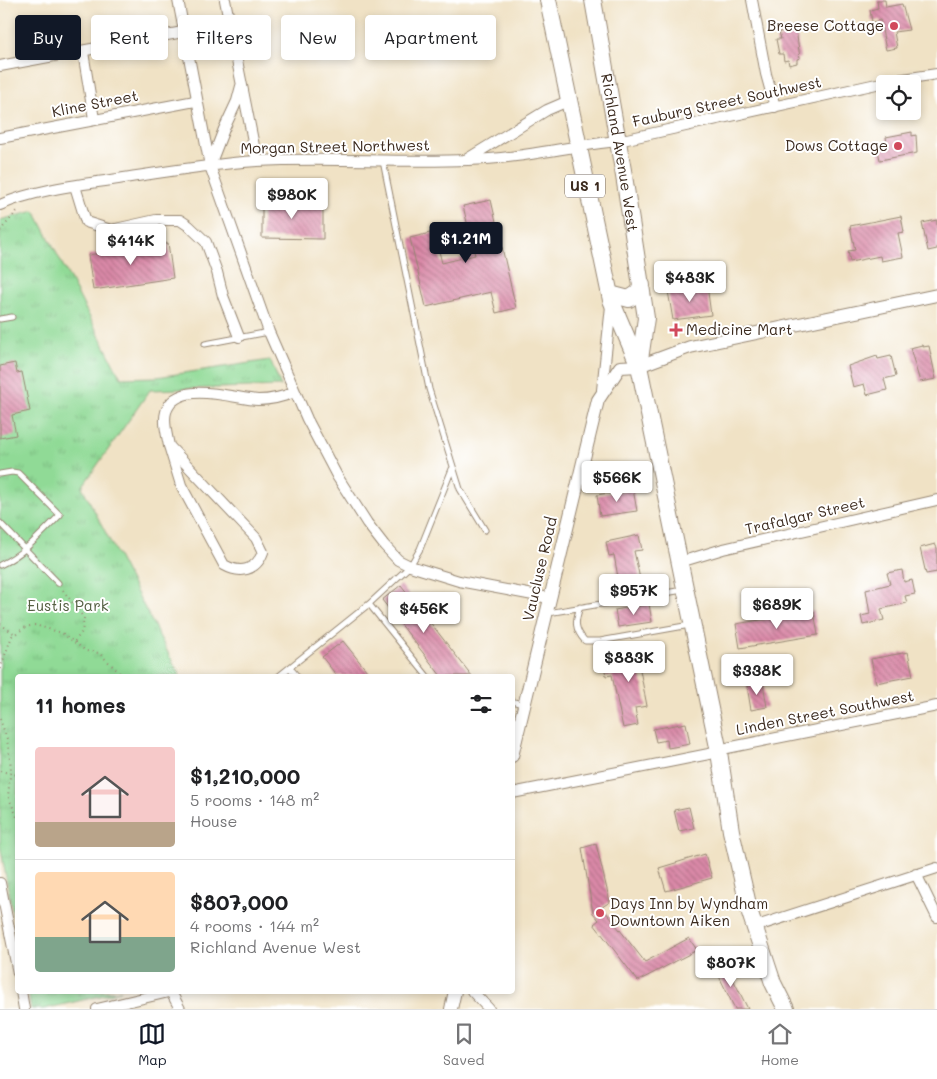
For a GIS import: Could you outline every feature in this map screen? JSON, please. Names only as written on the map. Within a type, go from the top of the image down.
[{"type":"main road","name":"Richland Avenue West","points":[[548,0],[610,297],[639,366],[719,752],[731,831],[754,927],[773,983],[786,1009]]},
{"type":"main road","name":"Richland Avenue West","points":[[592,0],[642,285],[646,318],[639,366]]},
{"type":"main road","points":[[610,297],[629,298],[638,293],[642,285]]},
{"type":"street","points":[[178,0],[180,15]]},
{"type":"street","points":[[225,0],[241,72],[257,161]]},
{"type":"street","points":[[752,0],[766,74],[775,107]]},
{"type":"street","points":[[0,66],[178,33]]},
{"type":"street","points":[[83,52],[94,119]]},
{"type":"street","points":[[188,60],[210,166],[269,332],[322,448],[367,523],[390,553],[410,566],[460,581],[549,598]]},
{"type":"street","points":[[210,166],[237,101],[241,72]]},
{"type":"street","name":"Fauburg Street Southwest","points":[[464,160],[514,156],[577,145],[618,141],[890,81],[937,74]]},
{"type":"street","name":"Kline Street","points":[[0,138],[196,101]]},
{"type":"street","points":[[464,160],[547,110],[568,101]]},
{"type":"street","name":"Morgan Street Northwest","points":[[0,204],[26,196],[75,186],[257,161],[464,160]]},
{"type":"street","points":[[75,186],[86,222],[111,230],[156,220],[180,220],[190,226],[206,242],[222,296],[239,337]]},
{"type":"street","points":[[602,390],[620,367],[639,366],[690,347],[937,295]]},
{"type":"street","points":[[602,390],[610,297]]},
{"type":"street","name":"Vaucluse Road","points":[[515,730],[518,703],[546,613],[602,390]]},
{"type":"street","points":[[169,446],[256,538],[263,552],[253,568],[242,571],[232,570],[224,565],[181,485],[169,446],[165,419],[166,411],[171,402],[179,397],[200,392],[264,400],[279,398],[295,392]]},
{"type":"street","name":"Trafalgar Street","points":[[680,562],[723,549],[937,500]]},
{"type":"street","name":"Linden Street Southwest","points":[[515,792],[553,786],[719,752],[727,748],[937,706]]},
{"type":"street","points":[[754,927],[937,868]]},
{"type":"street","points":[[916,874],[937,917]]},
{"type":"street","points":[[0,883],[15,958]]},
{"type":"street","points":[[22,994],[24,1009]]},
{"type":"street","points":[[97,1009],[163,994]]},
{"type":"street","points":[[173,994],[180,1009]]},
{"type":"street","points":[[451,1009],[454,994]]},
{"type":"street","points":[[475,994],[490,1009]]},
{"type":"lane","points":[[383,161],[429,389],[452,469],[460,489],[485,530]]},
{"type":"lane","points":[[0,319],[12,316]]},
{"type":"lane","points":[[205,344],[269,332]]},
{"type":"lane","points":[[282,674],[369,604],[410,566],[420,549],[452,469]]},
{"type":"lane","points":[[0,474],[18,473],[60,515],[24,549],[0,565]]},
{"type":"lane","points":[[0,523],[58,584]]},
{"type":"lane","points":[[546,613],[686,589]]},
{"type":"lane","points":[[369,604],[425,674]]},
{"type":"lane","points":[[580,607],[575,622],[579,634],[585,641],[600,641],[692,624]]},
{"type":"lane","points":[[290,668],[295,674]]},
{"type":"path","points":[[0,231],[20,206]]},
{"type":"path","points":[[58,584],[81,611],[84,618],[84,628],[74,642]]},
{"type":"path","points":[[0,624],[15,634]]},
{"type":"path","points":[[0,669],[15,634],[26,626],[35,626],[62,633],[86,651],[99,653],[121,674]]},
{"type":"path","points":[[0,719],[7,739],[10,772],[8,796],[15,812]]},
{"type":"path","points":[[0,771],[15,774]]},
{"type":"green space","name":"Eustis Park","points":[[35,211],[121,378],[157,377],[270,360],[281,386],[150,390],[82,487],[179,674],[15,674],[15,925],[0,845],[0,220]]},
{"type":"green space","points":[[28,994],[108,994],[44,1009],[31,1009]]},
{"type":"building","name":"Breese Cottage","points":[[877,0],[885,0],[886,7],[902,4],[909,30],[894,32],[897,48],[886,50],[880,20],[872,22],[870,10],[878,8]]},
{"type":"building","points":[[796,29],[800,58],[797,59],[797,63],[789,65],[788,60],[784,61],[783,54],[779,54],[776,39],[781,39],[779,32]]},
{"type":"building","name":"Dows Cottage","points":[[912,132],[912,136],[916,135],[917,153],[880,160],[877,145],[887,143],[886,137]]},
{"type":"building","points":[[491,200],[516,308],[496,313],[491,292],[426,307],[410,238],[434,232],[442,263],[475,255],[463,206]]},
{"type":"building","points":[[262,202],[323,203],[323,239],[262,238]]},
{"type":"building","points":[[901,216],[904,232],[898,233],[903,257],[881,261],[880,256],[850,262],[848,251],[855,250],[850,226]]},
{"type":"building","points":[[937,220],[937,249],[928,251],[922,223]]},
{"type":"building","points":[[168,243],[173,278],[93,290],[88,255]]},
{"type":"building","points":[[707,285],[711,315],[673,320],[668,291]]},
{"type":"building","points":[[922,345],[923,347],[929,346],[936,379],[920,382],[910,348]]},
{"type":"building","points":[[877,356],[878,359],[891,356],[896,376],[884,379],[887,390],[867,395],[864,384],[853,387],[848,366]]},
{"type":"building","points":[[15,363],[17,373],[22,372],[30,411],[12,415],[16,435],[0,438],[0,366]]},
{"type":"building","points":[[633,489],[637,511],[600,516],[597,495]]},
{"type":"building","points":[[639,535],[642,550],[634,551],[640,579],[619,583],[614,555],[609,556],[606,542]]},
{"type":"building","points":[[935,544],[937,548],[937,572],[926,574],[920,548]]},
{"type":"building","points":[[902,570],[904,582],[912,580],[915,594],[905,596],[907,603],[881,609],[884,620],[863,625],[861,616],[870,614],[866,590],[890,584],[887,573]]},
{"type":"building","points":[[401,585],[470,674],[439,674],[382,600]]},
{"type":"building","points":[[649,604],[652,622],[618,627],[615,610]]},
{"type":"building","points":[[814,611],[818,635],[740,648],[736,624]]},
{"type":"building","points":[[343,641],[369,674],[335,674],[322,657]]},
{"type":"building","points":[[653,651],[656,667],[640,670],[647,706],[635,708],[638,725],[623,728],[612,675],[606,676],[603,660]]},
{"type":"building","points":[[908,652],[913,676],[876,683],[871,659]]},
{"type":"building","points":[[763,683],[767,707],[751,710],[747,686]]},
{"type":"building","points":[[686,723],[690,744],[668,748],[667,740],[656,742],[653,729]]},
{"type":"building","points":[[689,807],[694,828],[679,831],[674,810]]},
{"type":"building","name":"Days Inn by Wyndham Downtown Aiken","points":[[596,844],[610,902],[602,907],[645,962],[689,938],[697,950],[638,981],[594,924],[599,920],[593,913],[582,848]]},
{"type":"building","points":[[705,854],[712,878],[666,891],[659,868]]},
{"type":"building","points":[[726,965],[748,1009],[735,1009],[716,970]]},
{"type":"place","name":"Breese Cottage","points":[[894,26]]},
{"type":"place","name":"Dows Cottage","points":[[898,146]]},
{"type":"place","name":"Medicine Mart","points":[[676,330]]},
{"type":"place","name":"Days Inn by Wyndham Downtown Aiken","points":[[600,913]]}]
